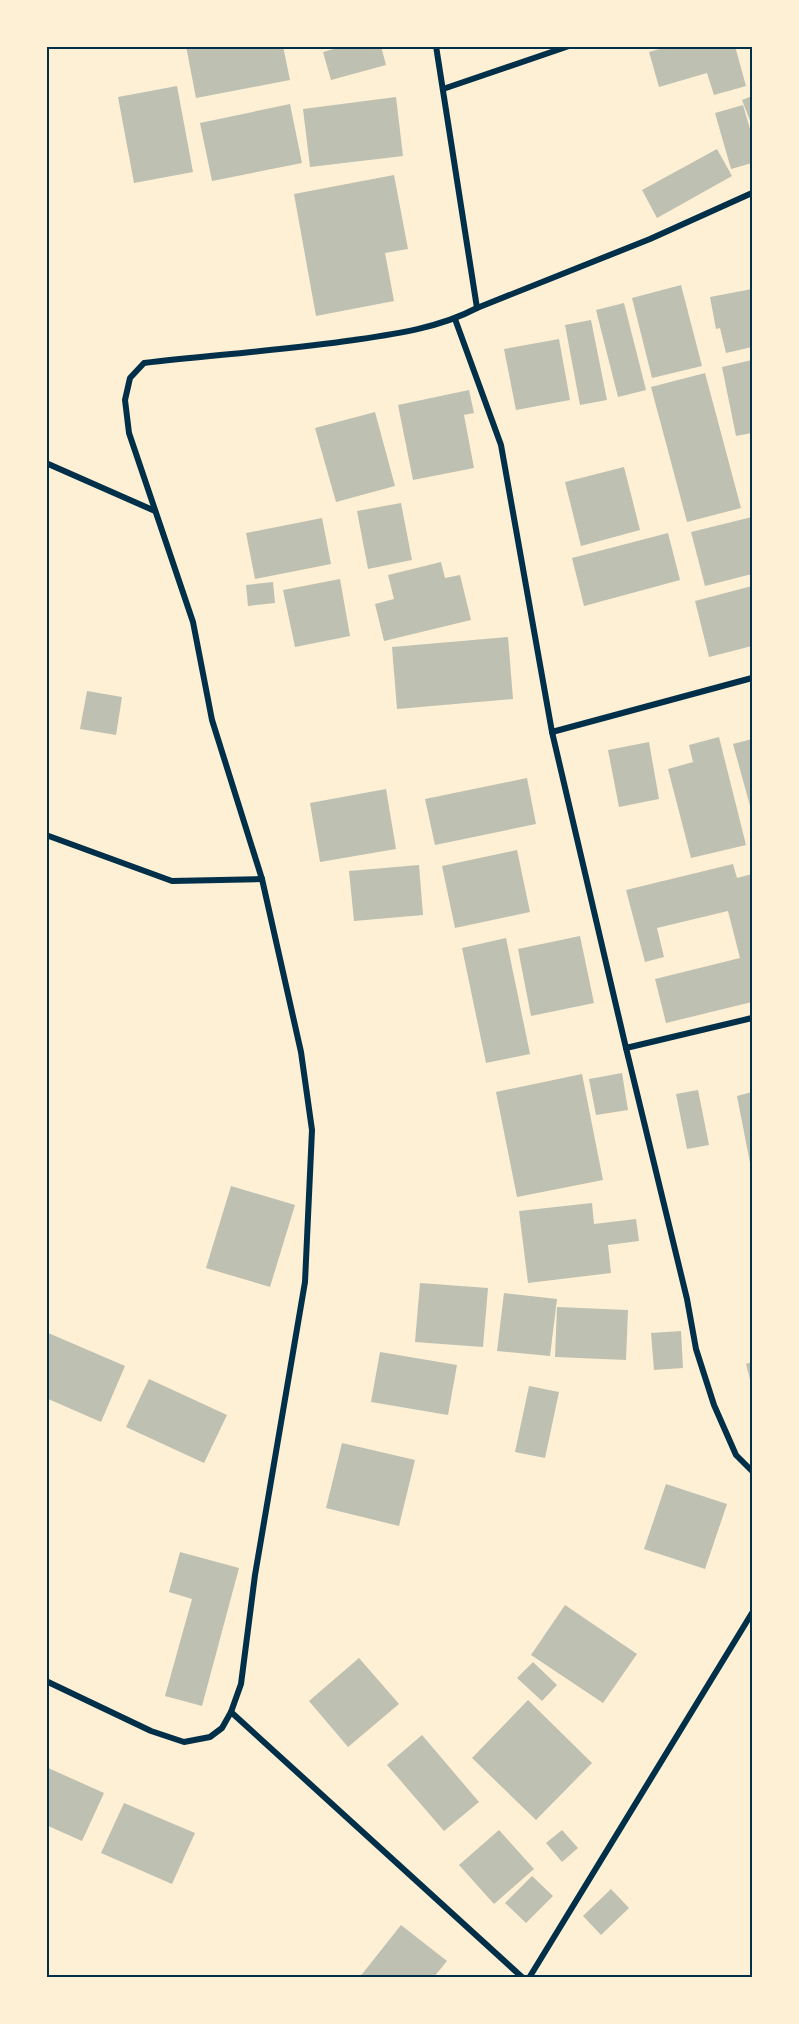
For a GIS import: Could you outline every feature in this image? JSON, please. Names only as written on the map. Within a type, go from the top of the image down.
[{"type":"street","points":[[436,46],[477,308]]},
{"type":"street","points":[[443,90],[569,46]]},
{"type":"street","points":[[46,1681],[151,1731],[184,1742],[210,1737],[222,1728],[231,1712],[241,1684],[255,1575],[305,1282],[312,1130],[301,1052],[262,879],[212,720],[190,612],[129,433],[125,400],[130,378],[144,363],[312,346],[383,336],[455,319],[753,194]]},
{"type":"street","points":[[455,319],[501,446],[552,732],[687,1299],[696,1349],[714,1405],[736,1455],[753,1472]]},
{"type":"street","points":[[46,463],[155,511]]},
{"type":"street","points":[[552,732],[753,678]]},
{"type":"street","points":[[46,835],[172,881],[262,879]]},
{"type":"street","points":[[626,1048],[753,1018]]},
{"type":"street","points":[[529,1977],[753,1613]]},
{"type":"street","points":[[231,1712],[523,1977]]},
{"type":"building","points":[[186,46],[283,46],[290,80],[196,98]]},
{"type":"building","points":[[344,46],[381,46],[386,65],[331,80],[323,52]]},
{"type":"building","points":[[670,46],[735,46],[746,86],[714,95],[707,73],[659,87],[649,52]]},
{"type":"building","points":[[177,86],[193,172],[134,183],[118,97]]},
{"type":"building","points":[[752,96],[752,126],[742,100]]},
{"type":"building","points":[[396,97],[403,156],[310,167],[303,109]]},
{"type":"building","points":[[290,104],[302,163],[212,181],[200,123]]},
{"type":"building","points":[[743,105],[752,136],[752,163],[731,169],[715,113]]},
{"type":"building","points":[[717,149],[732,176],[657,218],[642,190]]},
{"type":"building","points":[[394,175],[408,249],[385,253],[394,301],[316,316],[294,194]]},
{"type":"building","points":[[681,285],[702,366],[652,378],[632,298]]},
{"type":"building","points":[[752,289],[752,347],[726,353],[720,328],[716,329],[710,297]]},
{"type":"building","points":[[624,303],[646,390],[618,397],[596,310]]},
{"type":"building","points":[[591,320],[607,400],[580,405],[565,325]]},
{"type":"building","points":[[559,339],[570,400],[516,410],[504,349]]},
{"type":"building","points":[[752,360],[752,433],[736,436],[722,367]]},
{"type":"building","points":[[705,373],[741,508],[687,522],[651,387]]},
{"type":"building","points":[[469,390],[474,413],[464,415],[474,468],[413,480],[398,405]]},
{"type":"building","points":[[375,412],[395,486],[336,502],[315,428]]},
{"type":"building","points":[[624,467],[640,530],[581,546],[565,482]]},
{"type":"building","points":[[401,503],[412,560],[368,569],[357,511]]},
{"type":"building","points":[[752,517],[752,574],[705,586],[691,532]]},
{"type":"building","points":[[322,518],[331,564],[255,579],[246,533]]},
{"type":"building","points":[[668,533],[680,580],[584,606],[572,558]]},
{"type":"building","points":[[441,562],[445,578],[460,575],[471,620],[384,641],[375,604],[394,599],[388,575]]},
{"type":"building","points":[[340,579],[350,636],[295,647],[283,590]]},
{"type":"building","points":[[273,582],[275,603],[248,606],[246,585]]},
{"type":"building","points":[[752,586],[752,646],[709,657],[695,601]]},
{"type":"building","points":[[508,637],[513,699],[397,709],[392,647]]},
{"type":"building","points":[[87,691],[122,697],[116,735],[80,729]]},
{"type":"building","points":[[719,737],[746,845],[691,858],[668,769],[693,762],[689,745]]},
{"type":"building","points":[[752,739],[752,813],[733,744]]},
{"type":"building","points":[[649,742],[659,799],[619,807],[608,750]]},
{"type":"building","points":[[527,778],[536,824],[435,845],[425,799]]},
{"type":"building","points":[[386,789],[396,849],[320,862],[310,803]]},
{"type":"building","points":[[517,850],[530,912],[455,928],[442,866]]},
{"type":"building","points":[[733,864],[737,878],[752,874],[752,1002],[666,1023],[655,979],[740,958],[728,911],[657,928],[664,957],[645,962],[626,890]]},
{"type":"building","points":[[419,865],[423,915],[354,921],[349,871]]},
{"type":"building","points":[[580,936],[594,1003],[531,1016],[518,949]]},
{"type":"building","points":[[506,938],[530,1054],[486,1063],[462,948]]},
{"type":"building","points":[[622,1073],[628,1110],[596,1115],[589,1079]]},
{"type":"building","points":[[582,1074],[603,1180],[517,1197],[496,1092]]},
{"type":"building","points":[[698,1090],[709,1145],[687,1149],[676,1094]]},
{"type":"building","points":[[752,1092],[752,1168],[751,1168],[737,1096]]},
{"type":"building","points":[[231,1186],[295,1205],[270,1287],[206,1268]]},
{"type":"building","points":[[592,1203],[594,1224],[636,1219],[639,1241],[608,1245],[611,1273],[528,1283],[519,1211]]},
{"type":"building","points":[[420,1283],[488,1288],[483,1347],[415,1342]]},
{"type":"building","points":[[504,1293],[557,1299],[550,1356],[497,1351]]},
{"type":"building","points":[[557,1307],[628,1310],[626,1360],[555,1357]]},
{"type":"building","points":[[681,1331],[683,1368],[654,1370],[651,1333]]},
{"type":"building","points":[[46,1332],[125,1366],[101,1422],[46,1398]]},
{"type":"building","points":[[380,1352],[457,1365],[448,1415],[371,1402]]},
{"type":"building","points":[[752,1362],[752,1387],[746,1364]]},
{"type":"building","points":[[149,1379],[227,1415],[204,1463],[126,1427]]},
{"type":"building","points":[[529,1386],[559,1392],[545,1458],[515,1452]]},
{"type":"building","points":[[342,1443],[415,1460],[399,1526],[326,1508]]},
{"type":"building","points":[[666,1484],[727,1504],[705,1569],[644,1549]]},
{"type":"building","points":[[180,1552],[239,1568],[202,1706],[165,1696],[192,1599],[169,1592]]},
{"type":"building","points":[[565,1605],[637,1654],[603,1703],[531,1655]]},
{"type":"building","points":[[359,1658],[399,1704],[348,1747],[309,1701]]},
{"type":"building","points":[[533,1662],[557,1685],[542,1701],[517,1678]]},
{"type":"building","points":[[528,1700],[592,1763],[536,1820],[472,1758]]},
{"type":"building","points":[[422,1735],[479,1802],[444,1831],[387,1765]]},
{"type":"building","points":[[46,1767],[104,1793],[82,1841],[46,1825]]},
{"type":"building","points":[[124,1803],[195,1833],[172,1884],[101,1853]]},
{"type":"building","points":[[499,1830],[534,1869],[494,1904],[459,1865]]},
{"type":"building","points":[[562,1830],[578,1848],[562,1862],[546,1843]]},
{"type":"building","points":[[532,1876],[553,1896],[526,1923],[505,1903]]},
{"type":"building","points":[[611,1889],[629,1908],[601,1935],[583,1916]]},
{"type":"building","points":[[401,1925],[447,1961],[433,1978],[359,1978]]}]
